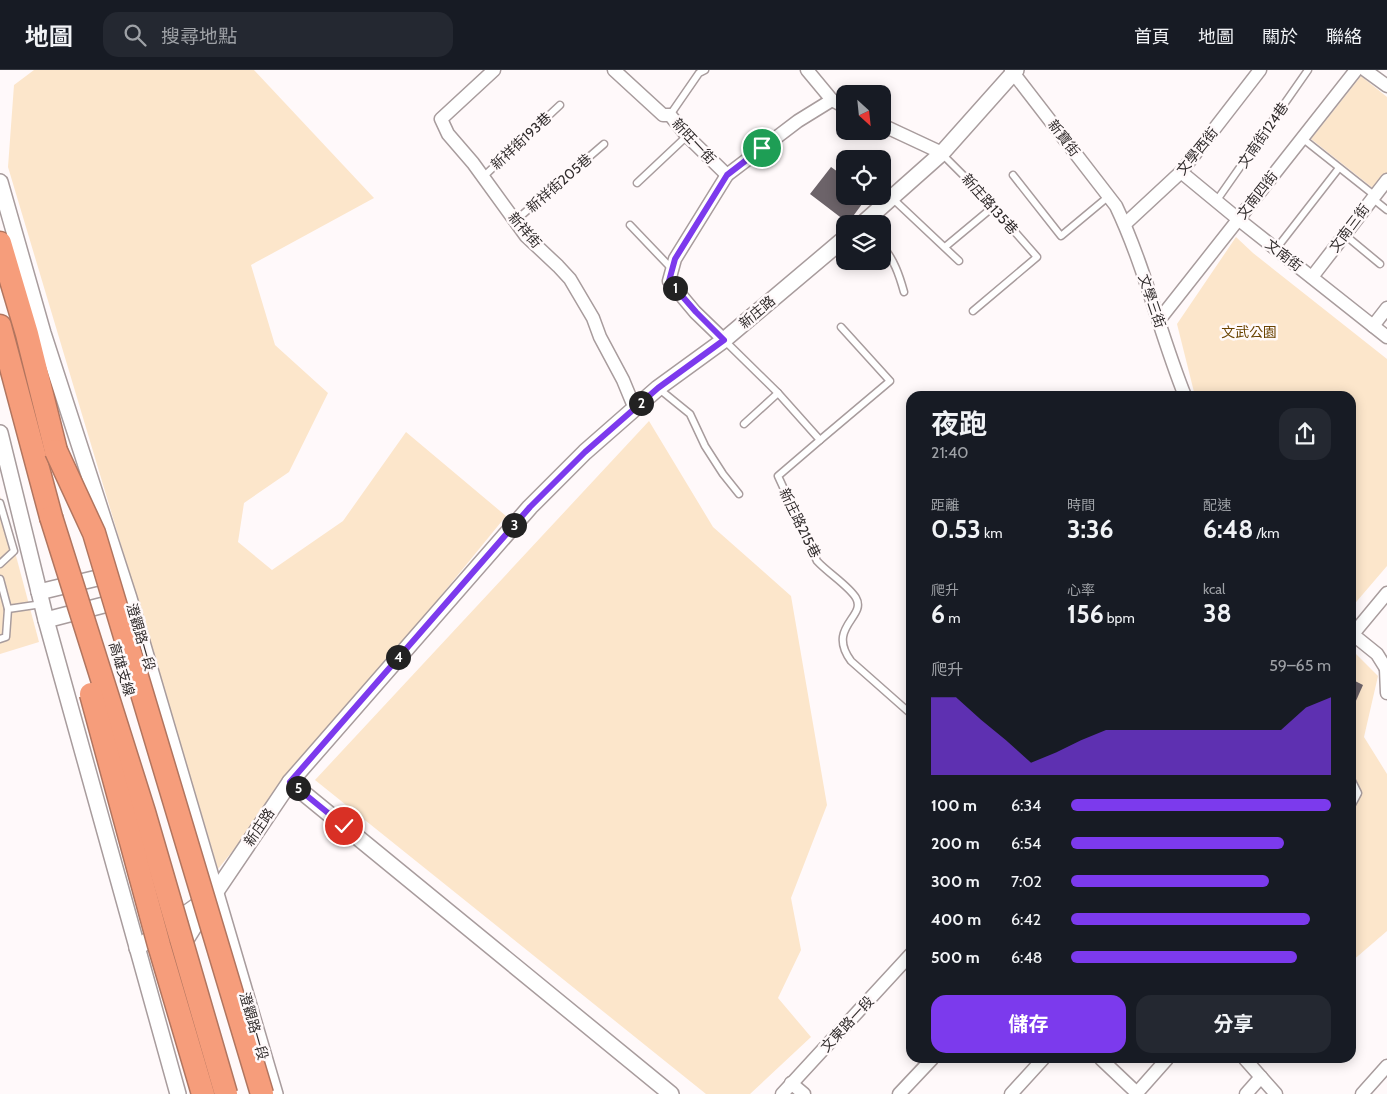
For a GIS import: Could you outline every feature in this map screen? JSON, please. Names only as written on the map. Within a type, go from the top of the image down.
[{"type":"highway","name":"高雄支線","points":[[0,243],[27,334],[56,450],[250,1094]]},
{"type":"highway","name":"高雄支線","points":[[0,326],[52,517],[144,812],[226,1094]]},
{"type":"highway","points":[[56,450],[94,532],[262,1094]]},
{"type":"highway","points":[[52,517],[66,598],[159,945],[203,1094]]},
{"type":"street","name":"新祥街","points":[[494,70],[441,119],[448,134],[483,177],[526,236],[570,279],[593,318],[600,337],[623,380],[635,409]]},
{"type":"street","name":"新旺一街","points":[[614,70],[663,114],[670,115],[687,136],[727,175]]},
{"type":"street","points":[[807,70],[832,100],[836,102]]},
{"type":"street","name":"文學西街","points":[[1125,224],[1182,172],[1260,70]]},
{"type":"street","name":"文南四街","points":[[1159,320],[1356,70]]},
{"type":"street","points":[[1365,70],[1387,86]]},
{"type":"street","points":[[891,197],[942,153],[1013,71]]},
{"type":"street","name":"新寶街","points":[[1013,71],[1112,201]]},
{"type":"street","points":[[724,340],[669,281],[675,259],[727,175],[798,121],[832,100]]},
{"type":"street","points":[[891,129],[942,153]]},
{"type":"street","name":"文南街","points":[[1182,172],[1276,250],[1387,337]]},
{"type":"street","name":"文南三街","points":[[1312,277],[1387,180]]},
{"type":"street","name":"澄觀路一段","points":[[0,182],[43,333],[129,598],[275,1094]]},
{"type":"street","name":"文學三街","points":[[1112,201],[1125,224],[1183,391]]},
{"type":"street","points":[[872,215],[883,205]]},
{"type":"street","name":"新庄路","points":[[137,948],[215,893],[290,782],[530,507],[585,452],[658,388],[724,340],[836,246]]},
{"type":"street","points":[[1373,326],[1387,308]]},
{"type":"street","points":[[0,433],[46,620],[178,1094]]},
{"type":"street","points":[[41,598],[121,572]]},
{"type":"street","points":[[1356,628],[1387,593]]},
{"type":"street","points":[[46,620],[129,598]]},
{"type":"street","points":[[1356,636],[1377,654],[1386,669],[1387,693]]},
{"type":"street","points":[[290,782],[671,1094]]},
{"type":"street","points":[[150,994],[215,893]]},
{"type":"street","name":"文東路一段","points":[[782,1094],[906,959]]},
{"type":"street","points":[[899,1094],[928,1063]]},
{"type":"street","points":[[1011,1094],[1039,1063]]},
{"type":"street","points":[[1105,1063],[1137,1094],[1164,1063]]},
{"type":"street","points":[[1249,1063],[1276,1094]]},
{"type":"street","points":[[1362,1094],[1387,1066]]},
{"type":"street","points":[[1246,1094],[1261,1077]]},
{"type":"street","points":[[792,1083],[804,1094]]},
{"type":"lane","points":[[670,115],[698,72],[706,70]]},
{"type":"lane","name":"文南街124巷","points":[[1217,200],[1308,70]]},
{"type":"lane","name":"新祥街193巷","points":[[483,177],[560,105]]},
{"type":"lane","points":[[637,183],[687,136]]},
{"type":"lane","points":[[1302,138],[1387,210]]},
{"type":"lane","name":"新祥街205巷","points":[[515,221],[604,144]]},
{"type":"lane","name":"新庄路135巷","points":[[942,153],[1037,257],[973,311]]},
{"type":"lane","points":[[1276,250],[1339,168]]},
{"type":"lane","points":[[1013,175],[1061,236],[1112,201]]},
{"type":"lane","points":[[891,197],[959,261]]},
{"type":"lane","points":[[945,247],[992,207]]},
{"type":"lane","points":[[630,225],[672,269]]},
{"type":"lane","points":[[1344,234],[1380,264]]},
{"type":"lane","points":[[891,255],[904,292]]},
{"type":"lane","points":[[724,340],[778,393],[820,440],[890,381],[841,327]]},
{"type":"lane","points":[[658,388],[690,414],[710,453],[723,474],[739,494]]},
{"type":"lane","points":[[744,424],[778,393]]},
{"type":"lane","name":"新庄路215巷","points":[[820,440],[778,476],[817,561],[827,572],[852,592],[858,600],[858,608],[844,632],[843,651],[851,661],[906,710]]},
{"type":"lane","points":[[0,503],[14,551],[0,564]]},
{"type":"lane","points":[[0,579],[8,610],[6,637],[0,639]]},
{"type":"lane","points":[[8,610],[41,598]]},
{"type":"green space","points":[[34,70],[254,70],[374,198],[251,265],[275,345],[328,393],[289,472],[244,503],[238,542],[272,570],[343,521],[406,432],[506,516],[218,869],[8,167],[14,85]]},
{"type":"green space","points":[[1361,76],[1387,97],[1387,173],[1374,189],[1311,139]]},
{"type":"green space","name":"文武公園","points":[[1236,237],[1253,253],[1387,359],[1387,566],[1356,602],[1356,391],[1194,391],[1177,324]]},
{"type":"green space","points":[[649,421],[713,527],[791,596],[827,805],[791,898],[801,950],[778,998],[811,1037],[750,1094],[706,1094],[315,780]]},
{"type":"green space","points":[[0,496],[39,642],[0,654]]},
{"type":"green space","points":[[1356,654],[1378,676],[1364,737],[1387,774],[1387,931],[1356,958]]},
{"type":"building","points":[[831,167],[836,171],[836,205],[861,205],[854,215],[838,215],[810,194]]},
{"type":"building","points":[[1356,682],[1363,685],[1356,701]]},
{"type":"route","points":[[344,826],[290,782],[530,507],[585,452],[658,388],[724,340],[669,281],[675,259],[727,175],[762,148]]}]
